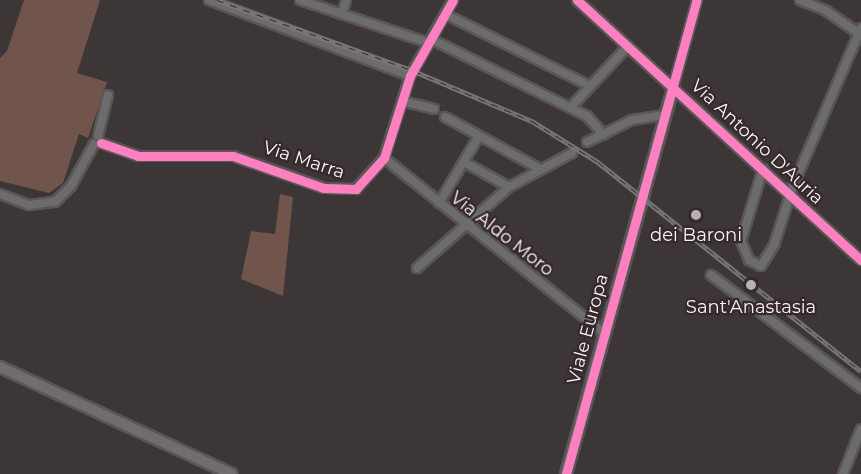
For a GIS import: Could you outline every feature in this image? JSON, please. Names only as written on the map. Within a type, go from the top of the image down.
[{"type":"street","points":[[208,0],[410,76]]},
{"type":"street","points":[[300,0],[430,41],[588,116],[604,135]]},
{"type":"street","points":[[342,14],[346,0]]},
{"type":"street","name":"Via Marra","points":[[98,141],[138,156],[233,156],[324,188],[347,191],[363,185],[384,158],[410,76],[453,0]]},
{"type":"street","name":"Via Antonio D'Auria","points":[[577,0],[861,260]]},
{"type":"street","points":[[673,88],[697,0]]},
{"type":"street","points":[[763,169],[741,241],[744,253],[758,265],[765,264],[774,245],[791,196],[860,32],[825,10],[800,0]]},
{"type":"street","points":[[445,14],[590,86]]},
{"type":"street","points":[[571,107],[628,46]]},
{"type":"street","name":"Viale Europa","points":[[566,474],[673,88]]},
{"type":"street","points":[[0,194],[29,205],[55,202],[71,186],[98,141],[108,95]]},
{"type":"street","points":[[402,101],[434,110]]},
{"type":"street","points":[[587,142],[632,120],[664,115]]},
{"type":"street","points":[[445,117],[540,170]]},
{"type":"street","points":[[439,203],[479,136]]},
{"type":"street","points":[[417,268],[463,224],[509,187],[572,153]]},
{"type":"street","name":"Via Aldo Moro","points":[[384,158],[463,224],[604,333]]},
{"type":"street","points":[[464,162],[509,187]]},
{"type":"street","points":[[711,275],[861,388]]},
{"type":"street","points":[[0,367],[232,474]]},
{"type":"street","points":[[843,474],[861,429]]},
{"type":"shaded area","points":[[24,0],[100,0],[77,73],[107,82],[88,138],[79,134],[63,183],[49,193],[0,181],[0,58],[7,51]]},
{"type":"shaded area","points":[[280,194],[293,197],[283,296],[241,279],[251,231],[275,234]]},
{"type":"railway","points":[[217,0],[414,71],[532,121],[598,162],[861,371]]},
{"type":"cycle path","points":[[101,143],[138,156],[233,156],[324,188],[356,189],[384,158],[410,76],[453,0]]},
{"type":"cycle path","points":[[577,0],[861,260]]},
{"type":"cycle path","points":[[566,474],[697,0]]},
{"type":"place","name":"dei Baroni","points":[[696,215]]},
{"type":"place","name":"Sant'Anastasia","points":[[751,285]]}]
